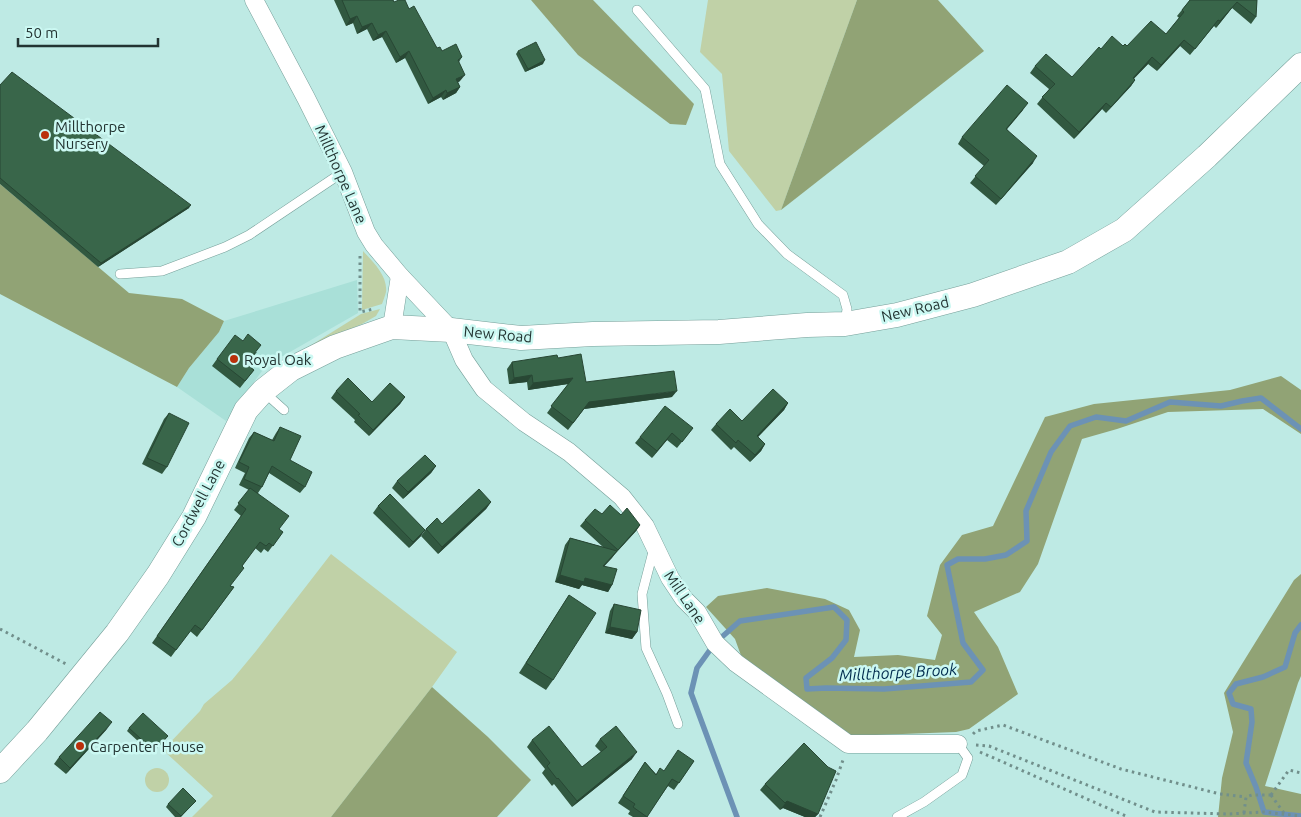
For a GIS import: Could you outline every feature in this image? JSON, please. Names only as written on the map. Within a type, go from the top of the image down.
[{"type":"main road","name":"New Road","points":[[451,330],[521,338],[593,334],[719,332],[845,324],[897,315],[974,295],[1068,262],[1124,230],[1207,156],[1301,65]]},
{"type":"main road","name":"Cordwell Lane","points":[[0,771],[37,731],[84,674],[158,575],[194,517],[246,410],[263,391],[291,369],[394,316],[451,330]]},
{"type":"street","name":"Millthorpe Lane","points":[[254,0],[344,172],[366,232],[374,245],[400,276],[451,330]]},
{"type":"street","points":[[394,316],[400,276]]},
{"type":"street","name":"Mill Lane","points":[[451,330],[464,360],[484,389],[524,422],[570,452],[622,497],[645,526],[670,578],[684,599],[697,612],[715,643],[736,663],[848,744]]},
{"type":"street","points":[[848,744],[958,744]]},
{"type":"lane","points":[[637,10],[705,89],[720,164],[758,224],[787,254],[844,295],[846,309],[845,324]]},
{"type":"lane","points":[[120,274],[162,271],[224,247],[249,235],[344,172]]},
{"type":"lane","points":[[263,391],[284,410]]},
{"type":"lane","points":[[654,545],[642,594],[646,648],[667,694],[678,724]]},
{"type":"lane","points":[[897,817],[924,802],[962,775],[968,758],[958,744]]},
{"type":"path","points":[[366,232],[360,249],[360,312],[394,316]]},
{"type":"path","points":[[0,629],[84,674]]},
{"type":"path","points":[[958,744],[976,731],[1003,724],[1121,769],[1220,794],[1246,797],[1271,795]]},
{"type":"path","points":[[820,817],[836,780],[848,744]]},
{"type":"path","points":[[958,744],[989,746],[1155,812],[1264,812],[1301,816]]},
{"type":"path","points":[[958,744],[1023,770],[1128,817]]},
{"type":"path","points":[[1271,795],[1289,770],[1301,773]]},
{"type":"path","points":[[1271,795],[1284,814]]},
{"type":"path","points":[[1244,813],[1246,797]]},
{"type":"shaded area","points":[[531,0],[593,0],[694,104],[686,125],[670,124],[578,55]]},
{"type":"shaded area","points":[[708,0],[857,0],[781,210],[776,211],[729,151],[722,74],[700,52]]},
{"type":"shaded area","points":[[857,0],[938,0],[984,51],[781,210]]},
{"type":"shaded area","points":[[0,184],[129,293],[182,299],[224,321],[219,332],[189,368],[177,387],[0,294]]},
{"type":"shaded area","points":[[363,251],[385,280],[386,292],[382,304],[362,310]]},
{"type":"shaded area","points":[[357,280],[358,313],[283,356],[274,356],[226,421],[177,387],[189,368],[219,332],[224,321]]},
{"type":"shaded area","points":[[380,309],[376,316],[362,324],[305,349],[361,314]]},
{"type":"shaded area","points":[[1281,376],[1301,390],[1301,434],[1263,409],[1168,412],[1082,439],[1038,564],[1020,592],[974,612],[998,647],[1018,694],[969,729],[956,732],[849,736],[743,661],[735,639],[706,607],[718,596],[767,588],[825,599],[849,610],[860,630],[854,657],[898,655],[935,660],[942,635],[927,616],[940,565],[962,535],[993,526],[1045,417],[1094,404],[1230,390]]},
{"type":"shaded area","points":[[331,554],[457,652],[331,817],[192,817],[213,796],[163,750],[200,711],[204,704],[232,680]]},
{"type":"shaded area","points":[[1301,574],[1301,676],[1265,786],[1301,794],[1301,817],[1218,817],[1222,778],[1233,732],[1224,693],[1294,580]]},
{"type":"shaded area","points":[[432,687],[488,737],[531,780],[497,817],[331,817]]},
{"type":"shaded area","points":[[157,768],[165,772],[169,780],[165,788],[157,792],[149,788],[145,780],[149,772]]},
{"type":"building","points":[[342,0],[393,0],[394,2],[405,0],[409,9],[414,6],[437,48],[440,47],[442,51],[456,44],[462,57],[458,60],[465,75],[456,79],[460,87],[447,93],[446,90],[433,98],[409,51],[400,57],[386,31],[378,35],[372,23],[362,27],[357,16],[350,19]]},
{"type":"building","points":[[1190,0],[1257,0],[1256,17],[1237,2],[1220,21],[1218,20],[1195,49],[1184,40],[1161,65],[1152,57],[1111,107],[1106,103],[1079,132],[1042,97],[1055,84],[1035,66],[1046,54],[1072,77],[1099,47],[1101,49],[1112,36],[1123,46],[1125,44],[1127,46],[1151,21],[1166,34],[1184,12],[1182,10]]},
{"type":"building","points":[[536,42],[545,60],[528,69],[518,51]]},
{"type":"building","name":"Millthorpe Nursery","points":[[12,72],[191,205],[101,263],[0,178],[0,85]]},
{"type":"building","points":[[1007,85],[1028,103],[1006,129],[1037,156],[1001,199],[975,176],[989,160],[962,137]]},
{"type":"building","name":"Royal Oak","points":[[248,334],[261,345],[246,364],[254,370],[245,381],[217,359],[235,335],[243,341]]},
{"type":"building","points":[[581,354],[586,382],[674,371],[677,391],[589,402],[573,423],[551,406],[573,378],[533,383],[532,375],[514,378],[512,362],[557,355],[558,358]]},
{"type":"building","points":[[348,378],[372,402],[390,383],[405,397],[373,430],[358,415],[360,414],[336,391]]},
{"type":"building","points":[[773,389],[788,403],[757,436],[765,444],[755,455],[738,440],[736,443],[716,424],[730,409],[742,421]]},
{"type":"building","points":[[665,406],[693,428],[682,442],[672,433],[657,451],[640,437]]},
{"type":"building","points":[[169,413],[189,423],[167,467],[147,458]]},
{"type":"building","points":[[280,427],[301,436],[290,460],[312,472],[305,487],[272,466],[262,487],[244,479],[249,467],[239,462],[254,432],[274,441]]},
{"type":"building","points":[[425,455],[436,466],[408,492],[397,481]]},
{"type":"building","points":[[250,488],[289,516],[279,529],[283,532],[273,546],[269,543],[266,546],[260,542],[230,586],[234,587],[202,630],[195,625],[176,650],[157,636],[246,509],[238,503]]},
{"type":"building","points":[[479,489],[491,502],[442,547],[426,529],[437,518],[442,524]]},
{"type":"building","points":[[390,494],[425,530],[413,542],[378,506]]},
{"type":"building","points":[[610,505],[621,515],[627,508],[640,525],[618,550],[585,520],[595,509],[602,514]]},
{"type":"building","points":[[570,538],[617,551],[603,566],[617,569],[612,585],[585,578],[584,582],[560,575]]},
{"type":"building","points":[[569,595],[596,613],[553,680],[526,663]]},
{"type":"building","points":[[614,604],[641,610],[637,632],[610,627]]},
{"type":"building","name":"Carpenter House","points":[[100,712],[112,722],[70,768],[59,757]]},
{"type":"building","points":[[143,713],[168,736],[154,751],[129,728]]},
{"type":"building","points":[[549,726],[582,767],[607,747],[600,739],[616,726],[637,752],[577,801],[547,766],[550,763],[532,740]]},
{"type":"building","points":[[804,743],[828,767],[836,771],[818,814],[787,801],[785,803],[765,784]]},
{"type":"building","points":[[678,750],[694,761],[679,783],[672,779],[647,817],[633,807],[635,804],[623,796],[645,762],[656,775],[660,768],[664,771]]},
{"type":"building","points":[[183,788],[196,801],[181,816],[168,804]]},
{"type":"waterway","name":"Millthorpe Brook","points":[[737,817],[691,693],[697,668],[715,643],[740,621],[834,607],[847,620],[846,640],[832,658],[806,678],[807,689],[884,689],[971,682],[983,670],[963,643],[947,565],[958,559],[985,559],[1006,555],[1027,541],[1026,511],[1051,452],[1070,426],[1096,417],[1126,421],[1170,402],[1221,406],[1261,398],[1301,429]]},
{"type":"waterway","points":[[1301,625],[1295,633],[1285,667],[1263,677],[1236,684],[1229,693],[1233,704],[1251,709],[1252,722],[1246,763],[1264,812],[1301,816]]},
{"type":"place","name":"Millthorpe Nursery","points":[[45,135]]},
{"type":"place","name":"Royal Oak","points":[[234,359]]},
{"type":"place","name":"Carpenter House","points":[[80,746]]}]
